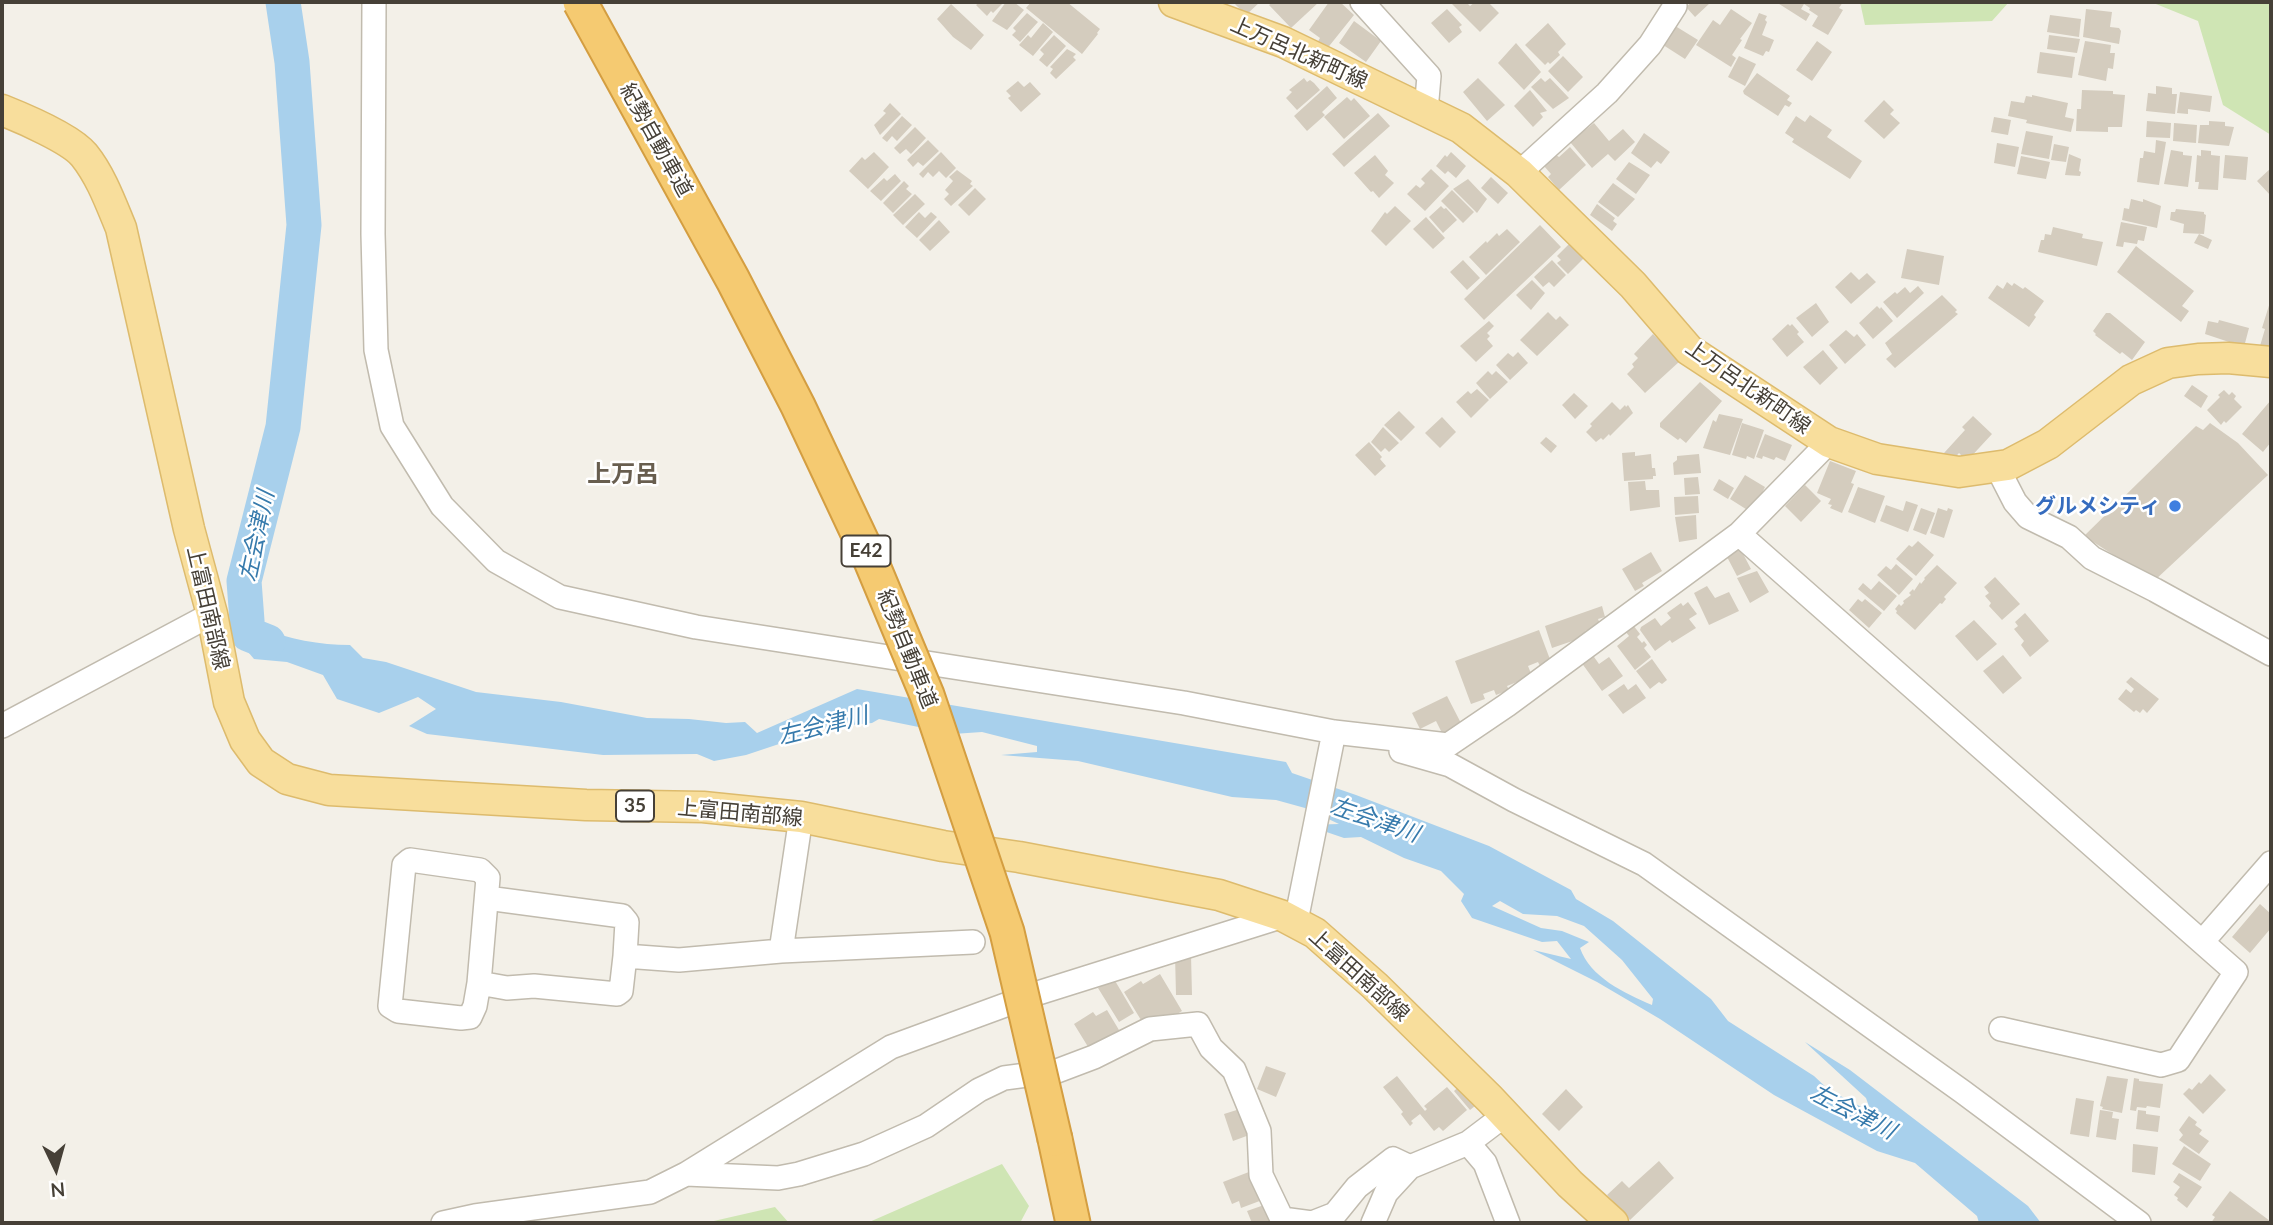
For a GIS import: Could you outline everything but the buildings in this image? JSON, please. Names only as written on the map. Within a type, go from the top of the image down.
[{"type":"highway","name":"紀勢自動車道","points":[[580,2],[799,406],[871,561],[927,695],[1007,932],[1073,1223]]},
{"type":"main road","name":"上万呂北新町線","points":[[1174,2],[1283,42],[1461,128],[1520,173],[1633,285],[1689,350],[1829,442],[1877,459],[1959,472],[2008,465],[2048,444],[2131,380],[2168,363],[2228,358],[2271,362]]},
{"type":"main road","name":"上富田南部線","points":[[2,110],[32,121],[82,153],[103,187],[121,228],[189,529],[212,614],[229,702],[245,740],[261,762],[287,779],[329,790],[586,805],[704,807],[801,817],[1294,911],[1375,986],[1505,1115],[1570,1184],[1613,1223]]},
{"type":"street","points":[[374,2],[373,234],[376,350],[392,426],[442,506],[496,561],[560,597],[696,627],[1184,703],[1332,741],[1450,765],[1644,864],[1963,1092],[2139,1223]]},
{"type":"street","points":[[1362,2],[1429,76],[1426,111]]},
{"type":"street","points":[[1520,173],[1606,93],[1650,46],[1675,6]]},
{"type":"street","points":[[1332,741],[1448,745],[1507,705],[1739,534],[1829,442]]},
{"type":"street","points":[[1997,467],[2015,502],[2028,517],[2069,537],[2092,558],[2271,654]]},
{"type":"street","points":[[1739,534],[2236,972],[2178,1060],[2161,1065],[2001,1029]]},
{"type":"street","points":[[2,726],[212,614]]},
{"type":"street","points":[[443,1223],[475,1216],[650,1192],[687,1174],[891,1047],[1038,993],[1294,911],[1332,741]]},
{"type":"street","points":[[781,951],[801,817]]},
{"type":"street","points":[[410,860],[480,870],[488,878],[479,984],[470,1017],[398,1011],[390,1006],[404,865],[410,860]]},
{"type":"street","points":[[2202,942],[2271,863]]},
{"type":"street","points":[[479,984],[617,994],[621,991],[625,956],[627,922],[622,916],[487,898]]},
{"type":"street","points":[[625,956],[679,960],[781,951],[973,942]]},
{"type":"street","points":[[687,1174],[778,1178],[799,1174],[864,1154],[926,1126],[979,1090],[1004,1078],[1057,1071],[1094,1057],[1150,1029],[1198,1024],[1211,1048],[1234,1069],[1259,1131],[1261,1175],[1282,1219],[1312,1223],[1335,1214],[1357,1187],[1393,1159],[1410,1167]]},
{"type":"street","points":[[1373,1223],[1386,1194],[1410,1167],[1468,1143],[1505,1115]]},
{"type":"street","points":[[1468,1143],[1485,1163],[1508,1223]]},
{"type":"green space","points":[[1860,2],[2009,2],[1992,21],[1865,25]]},
{"type":"green space","points":[[2151,2],[2271,2],[2271,135],[2223,105],[2198,21]]},
{"type":"green space","points":[[1002,1164],[1029,1206],[1020,1223],[867,1223]]},
{"type":"green space","points":[[775,1207],[789,1223],[705,1223]]},
{"type":"water","points":[[251,591],[254,615],[261,628],[304,641],[350,645],[363,658],[386,662],[476,692],[561,702],[647,718],[745,722],[757,733],[857,689],[1286,762],[1292,773],[1489,846],[1571,890],[1576,899],[1613,921],[1711,999],[1728,1021],[1814,1076],[1829,1090],[1871,1112],[1866,1098],[1805,1042],[1850,1070],[2028,1206],[2041,1223],[1979,1223],[1977,1216],[1915,1163],[1877,1151],[1774,1095],[1660,1019],[1597,982],[1533,950],[1571,959],[1557,941],[1542,942],[1472,918],[1461,901],[1464,894],[1441,871],[1404,858],[1361,837],[1344,838],[1306,825],[1339,824],[1305,808],[1276,800],[1232,797],[1078,761],[1001,755],[1037,752],[1037,746],[982,732],[953,734],[879,719],[872,723],[830,727],[746,755],[714,761],[697,754],[603,755],[427,734],[409,726],[436,709],[418,697],[379,713],[337,699],[323,675],[287,662],[254,659],[238,640]],"holes":[[[1500,901],[1523,914],[1557,916],[1584,926],[1622,960],[1653,999],[1652,1005],[1600,976],[1580,948],[1589,942],[1562,931],[1541,928],[1492,906]]]},
{"type":"waterway","name":"左会津川","points":[[268,642],[248,634],[244,581],[283,427],[304,225],[292,62],[283,2]]},
{"type":"place","name":"グルメシティ","points":[[2175,506]]},
{"type":"district","name":"上万呂","points":[[623,474]]}]
